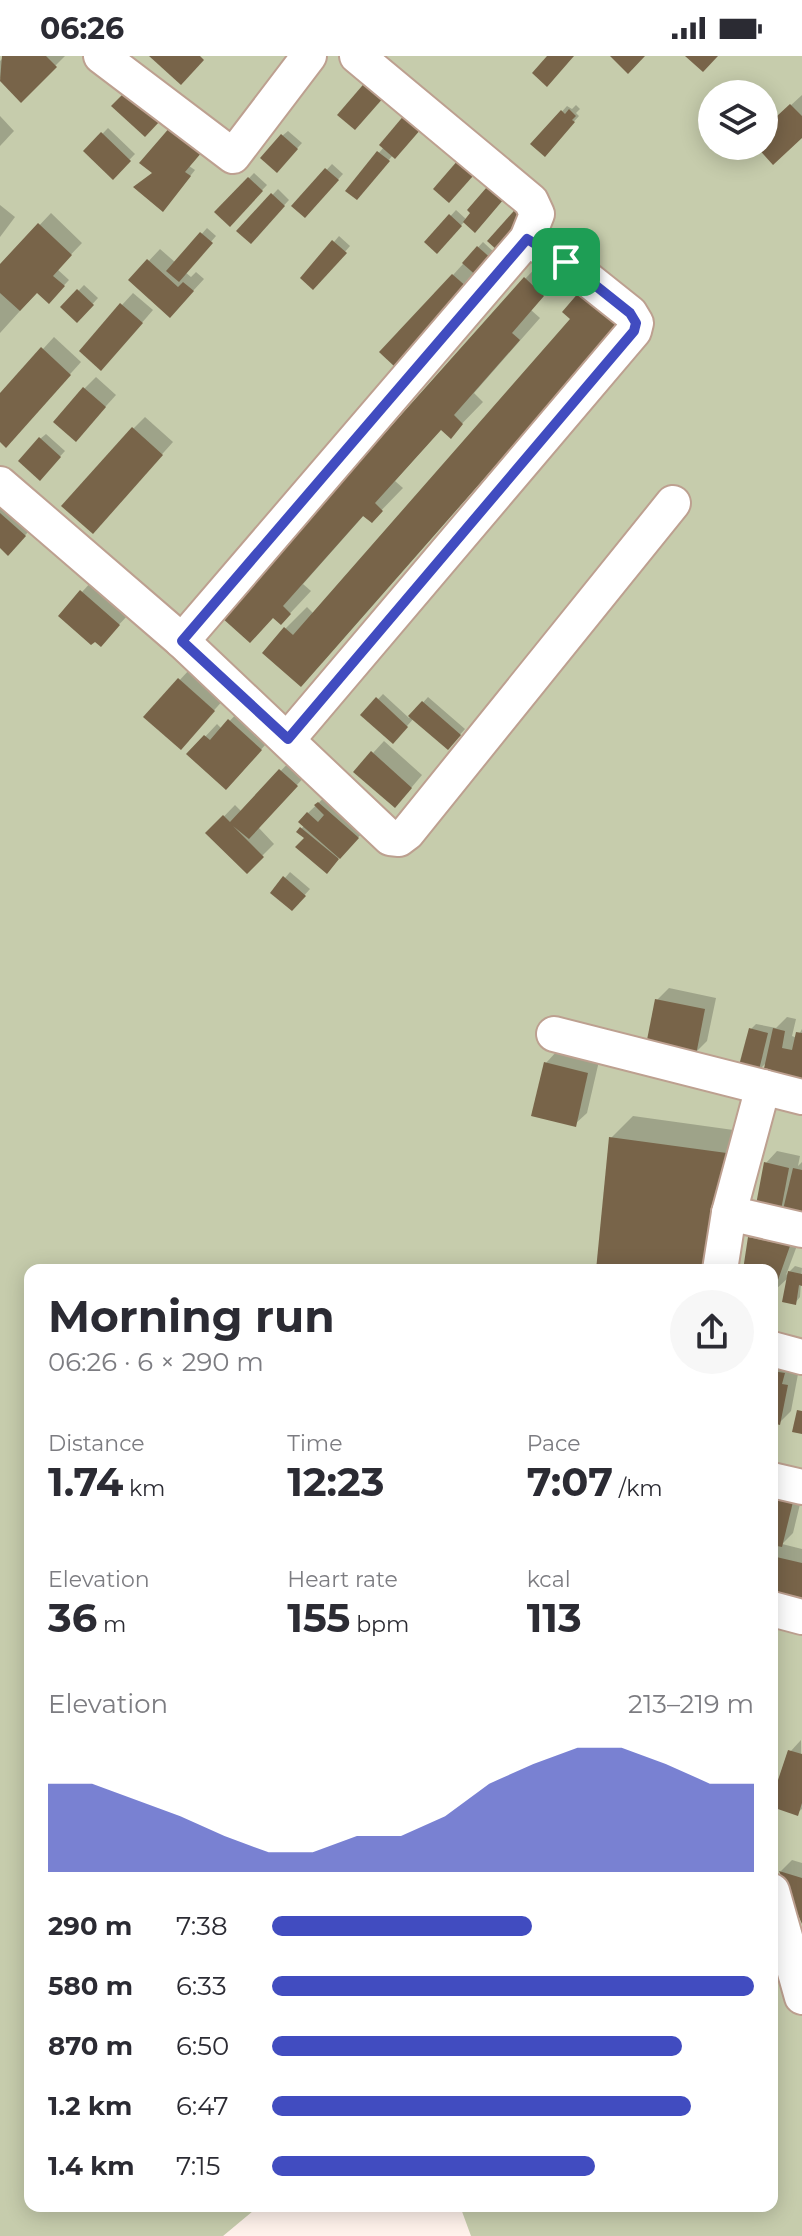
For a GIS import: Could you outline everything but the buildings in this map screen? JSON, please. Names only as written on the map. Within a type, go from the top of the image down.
[{"type":"street","points":[[101,56],[233,156],[309,56]]},
{"type":"street","points":[[182,641],[527,239],[537,214],[531,201],[357,56]]},
{"type":"street","points":[[288,739],[634,331],[636,323],[630,313],[566,262],[527,239]]},
{"type":"street","points":[[0,484],[182,641],[390,838],[399,839],[407,833],[673,503]]},
{"type":"street","points":[[554,1034],[802,1097]]},
{"type":"street","points":[[721,1264],[729,1213],[763,1087]]},
{"type":"street","points":[[729,1213],[802,1230]]},
{"type":"street","points":[[778,1351],[802,1357]]},
{"type":"street","points":[[778,1481],[802,1487]]},
{"type":"street","points":[[778,1611],[802,1617]]},
{"type":"street","points":[[778,1912],[802,1997]]},
{"type":"green space","points":[[0,56],[802,56],[802,2236],[471,2236],[462,2212],[778,2212],[778,1264],[24,1264],[24,2212],[252,2212],[223,2236],[0,2236]]},
{"type":"route","points":[[527,239],[566,262],[630,313],[636,323],[634,331],[288,739],[182,641],[527,239]]}]
